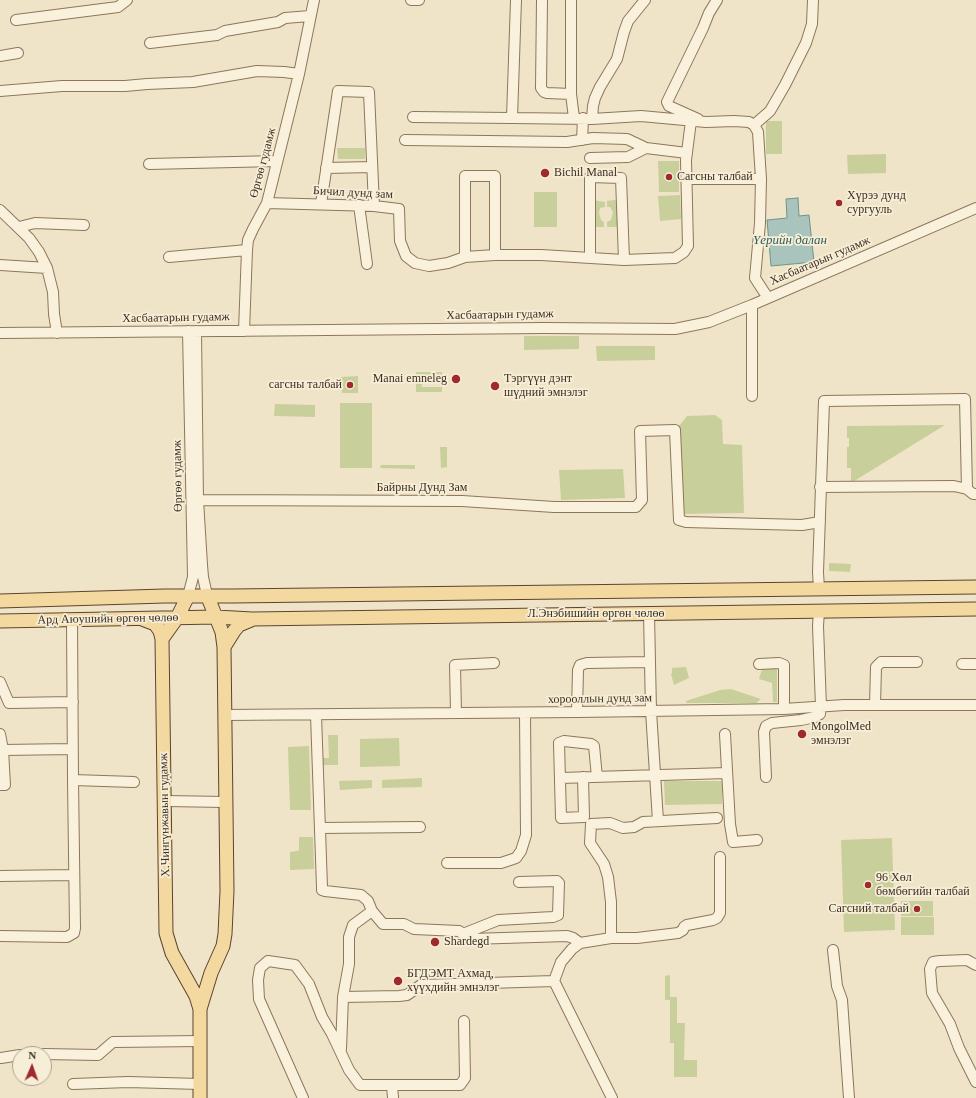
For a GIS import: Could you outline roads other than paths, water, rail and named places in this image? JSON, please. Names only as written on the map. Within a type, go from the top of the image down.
[{"type":"main road","points":[[976,587],[976,609]]},
{"type":"main road","name":"Л.Энэбишийн өргөн чөлөө","points":[[207,595],[232,596],[976,587]]},
{"type":"main road","points":[[482,615],[477,605],[481,595],[486,593]]},
{"type":"main road","name":"Ард Аюушийн өргөн чөлөө","points":[[0,601],[207,595]]},
{"type":"main road","name":"Х.Чингүнжавын гудамж","points":[[200,1098],[200,1008],[206,986],[223,946],[226,934],[227,891],[224,647],[222,632],[207,595]]},
{"type":"main road","points":[[162,640],[177,618],[188,596]]},
{"type":"main road","name":"Л.Энэбишийн өргөн чөлөө","points":[[216,617],[252,619],[976,609]]},
{"type":"main road","name":"Ард Аюушийн өргөн чөлөө","points":[[0,621],[216,617]]},
{"type":"main road","points":[[140,618],[155,624],[160,631],[162,640]]},
{"type":"main road","points":[[224,647],[239,625],[252,619]]},
{"type":"main road","name":"Х.Чингүнжавын гудамж","points":[[162,640],[166,933],[172,953],[196,996],[200,1008]]},
{"type":"street","points":[[16,20],[118,7],[127,0]]},
{"type":"street","name":"Өргөө гудамж","points":[[244,331],[248,240],[267,203],[299,74],[314,0]]},
{"type":"street","points":[[411,0],[419,0]]},
{"type":"street","points":[[512,118],[516,0]]},
{"type":"street","points":[[542,0],[541,88],[547,93],[571,94]]},
{"type":"street","points":[[571,0],[571,94],[583,119],[582,140]]},
{"type":"street","points":[[583,119],[593,106],[600,87],[617,59],[628,21],[645,0]]},
{"type":"street","points":[[706,122],[669,106],[667,102],[703,28],[708,13],[716,0]]},
{"type":"street","points":[[754,125],[770,111],[785,85],[806,42],[812,24],[813,0]]},
{"type":"street","points":[[150,43],[216,35],[225,31],[278,22],[285,18],[310,16]]},
{"type":"street","points":[[0,56],[18,53]]},
{"type":"street","points":[[0,91],[62,86],[125,86],[193,82],[257,71],[299,74]]},
{"type":"street","points":[[321,204],[338,91],[368,92],[374,206]]},
{"type":"street","points":[[413,117],[583,119],[641,116],[706,122],[749,122],[754,125],[758,132],[761,179],[760,223],[755,278],[768,298]]},
{"type":"street","name":"Бичил дунд зам","points":[[267,203],[359,205],[399,209],[400,241],[406,256],[415,263],[429,266],[448,263],[465,257],[495,255],[541,255],[624,260],[675,258],[684,252],[688,246],[686,153],[691,121]]},
{"type":"street","points":[[405,140],[567,142],[627,138],[646,148],[686,153]]},
{"type":"street","points":[[590,158],[628,157],[646,148]]},
{"type":"street","points":[[149,164],[277,160]]},
{"type":"street","points":[[326,168],[372,167]]},
{"type":"street","points":[[465,257],[465,176],[495,176],[495,255]]},
{"type":"street","points":[[590,258],[590,177],[622,178],[624,260]]},
{"type":"street","points":[[686,179],[761,179]]},
{"type":"street","points":[[359,205],[367,264]]},
{"type":"street","name":"Хасбаатарын гудамж","points":[[0,333],[544,328],[675,329],[709,322],[752,305],[976,208]]},
{"type":"street","points":[[0,210],[19,227],[39,252],[47,268],[53,292],[57,333]]},
{"type":"street","points":[[19,227],[35,223],[84,225]]},
{"type":"street","points":[[169,257],[247,250]]},
{"type":"street","points":[[0,265],[47,268]]},
{"type":"street","points":[[752,305],[752,396]]},
{"type":"street","name":"Өргөө гудамж","points":[[192,331],[198,500],[202,565],[207,595]]},
{"type":"street","name":"Өргөө гудамж","points":[[188,596],[193,577],[192,331]]},
{"type":"street","points":[[819,589],[820,487],[824,401],[965,399],[972,492],[954,486],[820,487]]},
{"type":"street","name":"Байрны Дунд Зам","points":[[198,500],[462,501],[554,507],[636,507],[642,500],[640,431],[675,430],[679,520],[686,522],[802,525],[820,522]]},
{"type":"street","points":[[766,777],[764,735],[766,726],[772,723],[801,720],[818,716],[820,714],[819,611]]},
{"type":"street","points":[[649,614],[651,711],[658,821]]},
{"type":"street","points":[[0,936],[67,937],[74,933],[72,620]]},
{"type":"street","points":[[577,712],[578,670],[580,665],[587,663],[650,662]]},
{"type":"street","points":[[876,705],[876,667],[881,662],[917,662]]},
{"type":"street","points":[[456,713],[455,665],[494,663]]},
{"type":"street","points":[[759,664],[779,663],[784,665],[784,709]]},
{"type":"street","points":[[962,664],[976,664]]},
{"type":"street","points":[[0,682],[9,703],[73,702]]},
{"type":"street","name":"хорооллын дунд зам","points":[[225,715],[525,713],[784,709],[844,705],[976,705]]},
{"type":"street","points":[[447,863],[501,863],[516,858],[521,851],[526,835],[525,713]]},
{"type":"street","points":[[316,715],[322,890],[361,896],[368,901],[372,910],[383,924],[404,924],[414,929],[459,931],[471,939],[567,936],[580,943]]},
{"type":"street","points":[[0,734],[4,750],[5,785],[0,785]]},
{"type":"street","points":[[725,734],[730,824],[733,842],[757,840]]},
{"type":"street","points":[[583,777],[584,817],[561,818],[559,743],[564,741],[591,744],[594,746],[597,777]]},
{"type":"street","points":[[4,750],[72,749]]},
{"type":"street","points":[[560,778],[727,773]]},
{"type":"street","points":[[72,780],[134,782]]},
{"type":"street","points":[[165,802],[226,802]]},
{"type":"street","points":[[611,938],[611,909],[608,877],[604,864],[590,843],[591,824],[610,824],[623,828],[634,827],[643,822],[717,818]]},
{"type":"street","points":[[320,828],[420,827]]},
{"type":"street","points":[[612,1098],[554,981],[561,962],[572,949],[580,943],[611,938],[637,938],[678,933],[687,925],[717,918],[720,913],[720,857]]},
{"type":"street","points":[[0,876],[74,875]]},
{"type":"street","points":[[463,934],[498,920],[553,917],[558,915],[559,882],[519,882]]},
{"type":"street","points":[[340,1052],[343,996],[348,964],[349,937],[353,925],[372,910]]},
{"type":"street","points":[[833,950],[837,986],[842,1000],[849,1098]]},
{"type":"street","points":[[976,965],[967,960],[940,961],[933,962],[930,969],[932,993],[950,1024],[959,1048],[976,1082]]},
{"type":"street","points":[[303,1098],[260,999],[258,980],[260,968],[268,961],[295,965],[309,984],[322,1017],[352,1075],[360,1085],[460,1085],[466,1078],[464,1021]]},
{"type":"street","points":[[343,996],[399,996],[407,994],[421,985],[554,981]]},
{"type":"street","points":[[52,1054],[98,1055],[113,1042],[200,1042]]},
{"type":"street","points":[[0,1059],[12,1057]]},
{"type":"street","points":[[73,1084],[128,1082],[200,1084]]},
{"type":"street","points":[[392,1085],[393,1098]]},
{"type":"water","name":"Үерийн далан","points":[[798,198],[799,216],[809,215],[814,262],[771,266],[767,220],[787,218],[786,199]]},
{"type":"place","name":"Bichil Manal","points":[[545,173]]},
{"type":"place","name":"Сагсны талбай","points":[[669,177]]},
{"type":"place","name":"Хүрээ дунд сургууль","points":[[839,203]]},
{"type":"place","name":"Manai emneleg","points":[[456,379]]},
{"type":"place","name":"сагсны талбай","points":[[350,385]]},
{"type":"place","name":"Тэргүүн дэнт шүдний эмнэлэг","points":[[495,386]]},
{"type":"place","name":"MongolMed эмнэлэг","points":[[802,734]]},
{"type":"place","name":"96 Хөл бөмбөгийн талбай","points":[[868,885]]},
{"type":"place","name":"Сагсний талбай","points":[[917,909]]},
{"type":"place","name":"Shardegd","points":[[435,942]]},
{"type":"place","name":"БГДЭМТ Ахмад, хүүхдийн эмнэлэг","points":[[398,981]]}]
